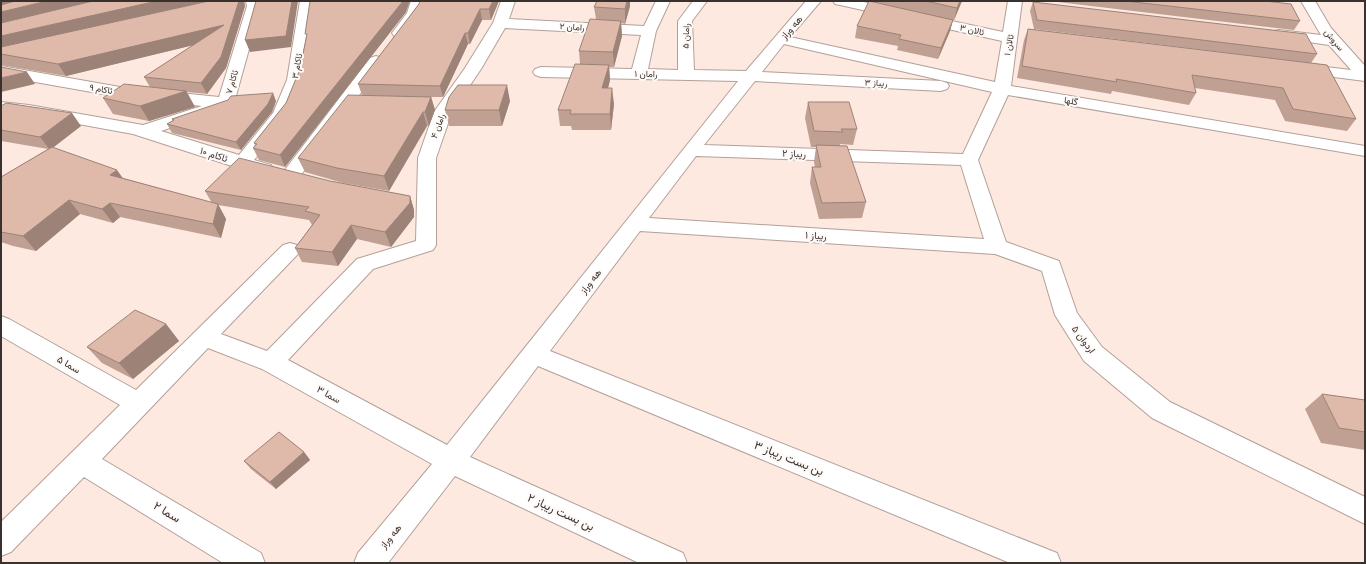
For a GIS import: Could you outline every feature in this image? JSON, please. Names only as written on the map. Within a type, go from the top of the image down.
[{"type":"street","name":"ئاکام ۷","points":[[144,131],[226,103],[254,6],[253,1]]},
{"type":"street","name":"ئاکام ۳","points":[[242,163],[281,114],[295,80],[307,1]]},
{"type":"street","points":[[345,102],[414,14],[418,1]]},
{"type":"street","name":"رامان ۴","points":[[271,362],[365,264],[426,245],[419,204],[428,158],[443,112],[500,23],[508,1]]},
{"type":"street","points":[[639,74],[649,31],[663,1]]},
{"type":"street","name":"رامان ۵","points":[[686,75],[685,21],[700,1]]},
{"type":"street","name":"هه وراز","points":[[369,563],[451,461],[691,150],[780,39],[814,1]]},
{"type":"street","name":"ئالان ۳","points":[[840,1],[1011,36],[1028,35]]},
{"type":"street","points":[[1016,2],[1031,5]]},
{"type":"street","name":"ئالان ۱","points":[[1002,89],[1016,2]]},
{"type":"street","name":"سروش","points":[[1305,7],[1365,76]]},
{"type":"street","name":"رامان ۲","points":[[500,23],[649,31]]},
{"type":"street","points":[[1264,33],[1334,41]]},
{"type":"street","name":"گلها","points":[[780,39],[1002,89],[1365,151]]},
{"type":"street","points":[[1288,67],[1365,76]]},
{"type":"street","name":"ئاکام ۹","points":[[1,71],[120,92],[226,103]]},
{"type":"street","name":"رامان ۱","points":[[541,72],[750,76]]},
{"type":"street","name":"ریباز ۳","points":[[750,76],[1002,89]]},
{"type":"street","points":[[996,246],[969,160],[1002,89]]},
{"type":"street","name":"ئاکام ۱۰","points":[[4,109],[36,111],[144,131],[242,163],[298,178],[345,102]]},
{"type":"street","points":[[345,102],[367,102]]},
{"type":"street","points":[[427,104],[449,104]]},
{"type":"street","name":"ریباز ۲","points":[[691,150],[969,160]]},
{"type":"street","name":"ریباز ۱","points":[[635,224],[996,246]]},
{"type":"street","name":"اردوان ۵","points":[[996,246],[1051,266],[1066,315],[1093,354],[1161,410],[1365,511]]},
{"type":"street","points":[[1,542],[83,462],[138,403],[290,250]]},
{"type":"street","name":"سما ۵","points":[[1,325],[138,403]]},
{"type":"street","name":"سما ۳","points":[[203,337],[271,362],[451,461]]},
{"type":"street","name":"بن بست ریباز ۳","points":[[533,354],[1046,563]]},
{"type":"street","name":"بن بست ریباز ۲","points":[[451,461],[672,563]]},
{"type":"street","name":"سما ۲","points":[[83,462],[250,563]]},
{"type":"building","points":[[15,1],[47,1],[1,12],[1,5]]},
{"type":"building","points":[[93,1],[157,1],[1,36],[1,23]]},
{"type":"building","points":[[209,1],[239,1],[221,57],[201,83],[144,77],[224,25],[58,64],[1,54],[1,47]]},
{"type":"building","points":[[256,1],[292,1],[286,36],[245,40]]},
{"type":"building","points":[[310,1],[403,1],[280,155],[253,148],[257,144],[254,143],[286,103],[300,69],[307,34],[305,34]]},
{"type":"building","points":[[420,1],[493,1],[489,9],[480,9],[468,33],[465,33],[440,86],[358,84],[419,4]]},
{"type":"building","points":[[597,1],[627,1],[625,9],[594,7]]},
{"type":"building","points":[[869,1],[953,20],[941,48],[899,39],[901,35],[857,26]]},
{"type":"building","points":[[926,1],[960,1],[957,8]]},
{"type":"building","points":[[1125,1],[1265,1],[1291,4],[1300,21]]},
{"type":"building","points":[[1033,2],[1306,34],[1317,54],[1037,20]]},
{"type":"building","points":[[590,19],[621,21],[613,52],[579,51]]},
{"type":"building","points":[[1028,29],[1327,65],[1356,119],[1293,109],[1283,88],[1192,75],[1196,93],[1116,79],[1117,82],[1022,66]]},
{"type":"building","points":[[575,64],[609,65],[602,88],[612,88],[610,114],[570,114],[571,110],[558,110]]},
{"type":"building","points":[[1,67],[27,72],[1,78]]},
{"type":"building","points":[[124,84],[186,91],[140,106],[103,98]]},
{"type":"building","points":[[458,85],[507,85],[499,110],[445,110],[449,97]]},
{"type":"building","points":[[273,93],[268,104],[236,142],[167,124],[174,120],[172,119],[228,100],[231,96]]},
{"type":"building","points":[[348,95],[431,97],[425,112],[423,112],[384,176],[337,168],[298,158]]},
{"type":"building","points":[[808,102],[849,102],[857,129],[841,129],[843,132],[814,131]]},
{"type":"building","points":[[6,103],[72,113],[40,137],[1,130],[1,106]]},
{"type":"building","points":[[816,145],[847,146],[866,202],[822,203],[812,167],[821,167]]},
{"type":"building","points":[[52,147],[117,170],[110,175],[218,204],[213,224],[110,203],[102,209],[69,200],[23,236],[1,232],[1,177]]},
{"type":"building","points":[[239,158],[330,181],[410,196],[410,203],[385,232],[351,225],[332,252],[295,248],[320,215],[305,211],[309,207],[205,191]]},
{"type":"building","points":[[135,310],[166,324],[119,363],[87,347]]},
{"type":"building","points":[[1322,394],[1365,400],[1365,432],[1339,428]]},
{"type":"building","points":[[279,432],[304,452],[270,482],[244,461]]}]
